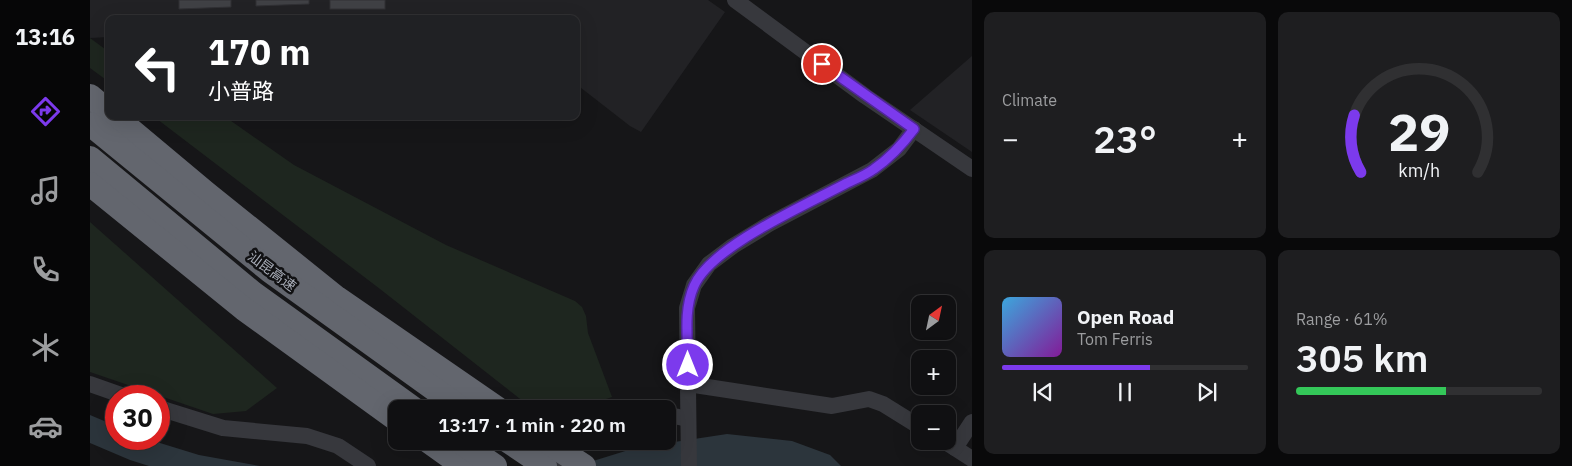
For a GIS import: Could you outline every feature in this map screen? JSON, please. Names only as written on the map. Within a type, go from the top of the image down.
[{"type":"highway","points":[[90,96],[105,109]]},
{"type":"highway","points":[[119,120],[337,298],[485,400]]},
{"type":"highway","name":"汕昆高速","points":[[90,124],[270,271],[449,400]]},
{"type":"highway","name":"汕昆高速","points":[[90,158],[253,293],[402,400]]},
{"type":"highway","points":[[90,184],[244,309],[388,413]]},
{"type":"highway","points":[[521,450],[545,466]]},
{"type":"highway","points":[[560,450],[584,466]]},
{"type":"highway","points":[[460,453],[495,466]]},
{"type":"street","points":[[735,0],[865,96],[972,169]]},
{"type":"street","points":[[689,466],[687,308],[694,285],[709,264],[734,246],[769,224],[872,170],[899,149],[914,129]]},
{"type":"street","points":[[90,384],[105,389]]},
{"type":"street","points":[[688,384],[832,406],[869,400],[883,404],[911,421]]},
{"type":"street","points":[[170,411],[223,428],[307,436],[338,446],[368,466]]},
{"type":"street","points":[[676,417],[688,422]]},
{"type":"street","points":[[956,437],[972,422]]},
{"type":"street","points":[[956,449],[972,459]]},
{"type":"street","points":[[537,466],[570,454],[573,450]]},
{"type":"shaded area","points":[[90,0],[708,0],[725,12],[641,132],[630,126],[580,87],[580,15],[105,15],[105,37],[90,38]]},
{"type":"shaded area","points":[[90,38],[105,49],[105,79],[90,68]]},
{"type":"shaded area","points":[[972,56],[972,152],[910,110]]},
{"type":"shaded area","points":[[158,120],[230,120],[294,165],[446,245],[575,301],[582,307],[586,316],[588,333],[612,397],[603,400],[522,400],[380,289]]},
{"type":"shaded area","points":[[90,222],[277,388],[246,411],[213,414],[170,399],[170,385],[128,385],[90,372]]},
{"type":"shaded area","points":[[90,415],[105,421],[105,449],[90,443]]},
{"type":"shaded area","points":[[727,434],[792,441],[830,455],[841,466],[577,466],[629,450],[676,450],[676,442]]},
{"type":"shaded area","points":[[170,446],[199,455],[260,466],[149,466],[106,450],[170,450]]},
{"type":"building","points":[[179,0],[231,0],[231,7],[179,9]]},
{"type":"building","points":[[256,0],[309,0],[309,4],[256,6]]},
{"type":"building","points":[[330,0],[385,0],[385,9],[330,9]]},
{"type":"route","points":[[688,365],[687,308],[694,285],[709,264],[769,224],[872,170],[899,149],[914,129],[822,64]]}]
